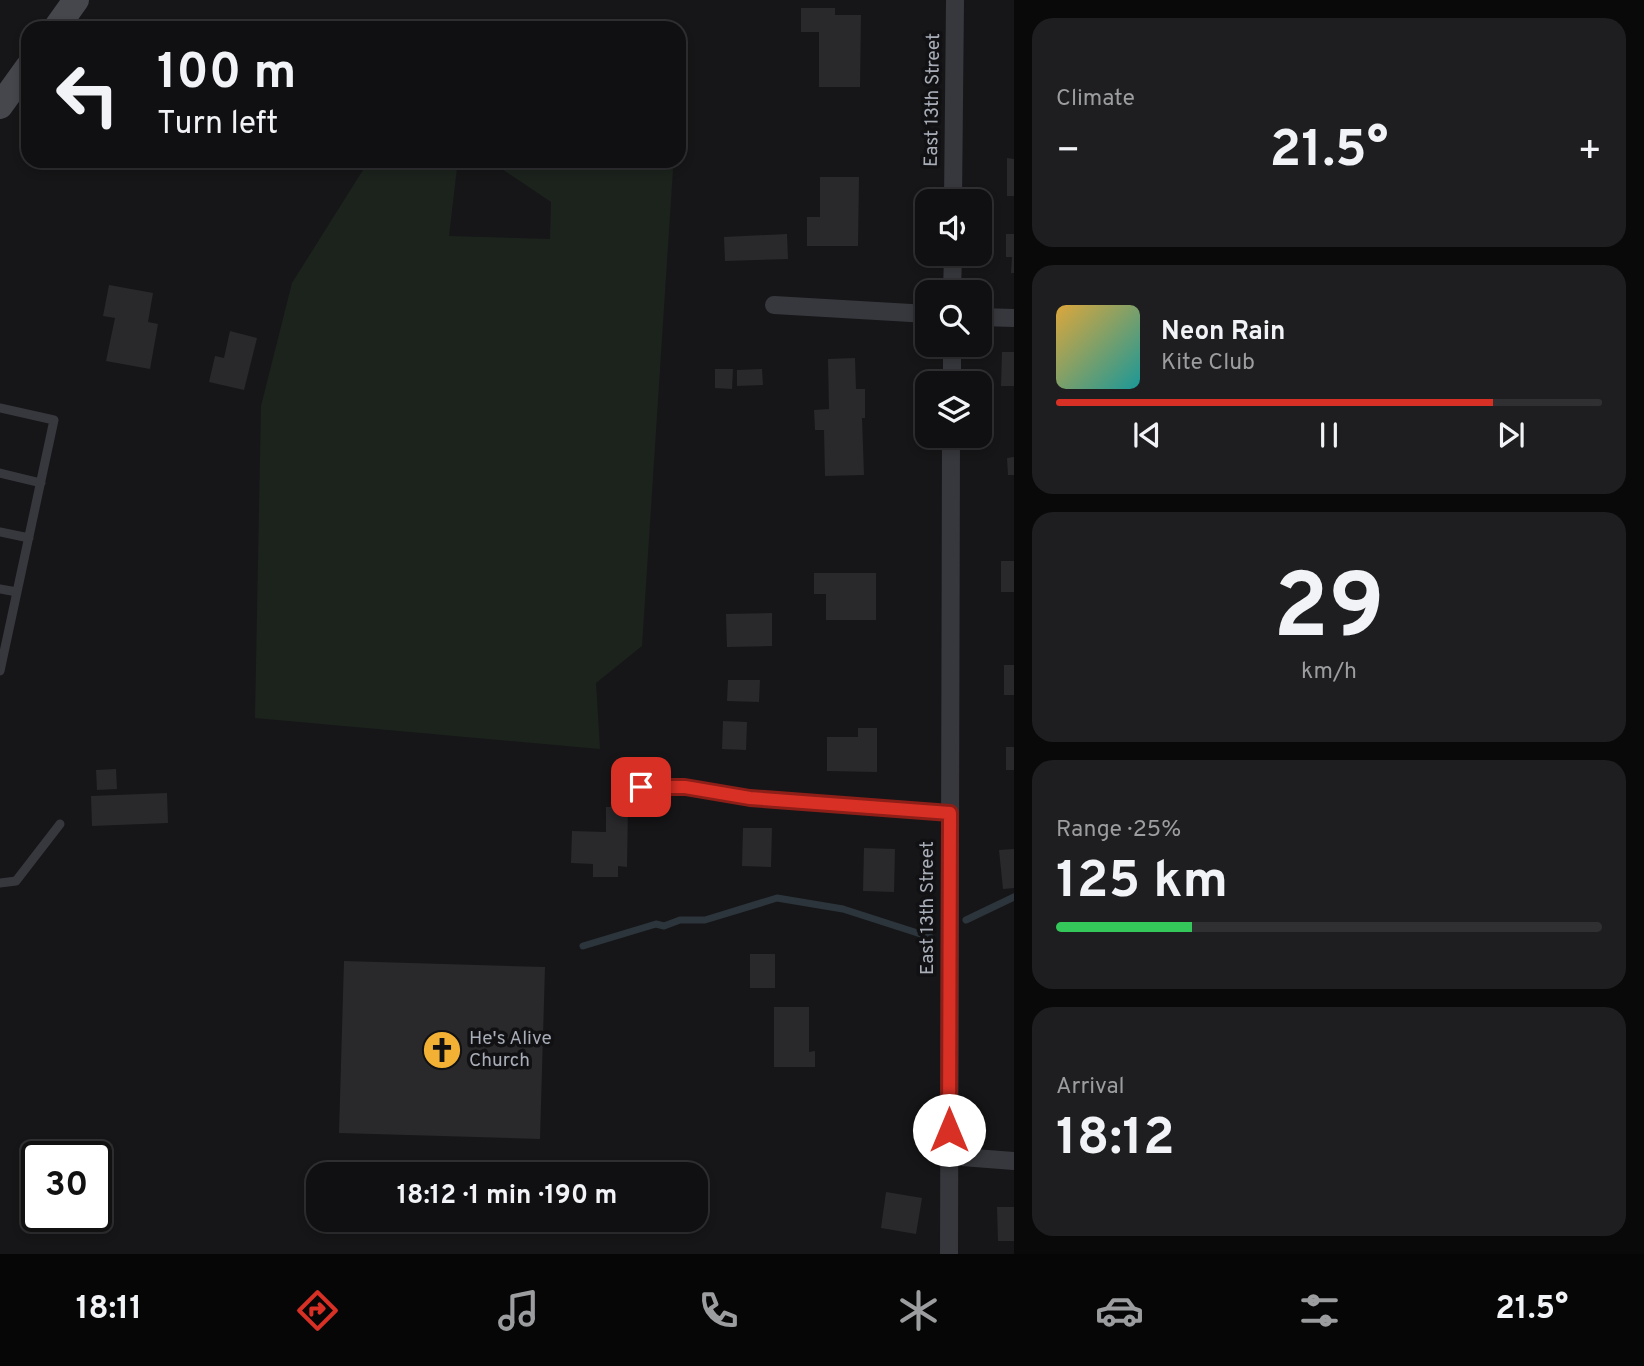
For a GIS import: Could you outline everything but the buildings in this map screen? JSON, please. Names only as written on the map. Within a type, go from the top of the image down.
[{"type":"street","points":[[61,21],[76,0]]},
{"type":"street","name":"East 13th Street","points":[[953,189],[955,0]]},
{"type":"street","points":[[0,106],[21,77]]},
{"type":"street","points":[[774,305],[915,313]]},
{"type":"street","points":[[992,317],[1014,318]]},
{"type":"street","name":"East 13th Street","points":[[949,1254],[951,448]]},
{"type":"street","points":[[949,1156],[1014,1161]]},
{"type":"lane","points":[[0,408],[54,420],[0,671]]},
{"type":"lane","points":[[0,474],[41,483]]},
{"type":"lane","points":[[0,532],[29,538]]},
{"type":"lane","points":[[0,589],[18,592]]},
{"type":"lane","points":[[641,787],[685,787],[750,798],[950,813]]},
{"type":"lane","points":[[0,883],[16,881],[60,824]]},
{"type":"shaded area","points":[[364,168],[457,168],[449,236],[550,239],[551,202],[500,168],[673,169],[642,646],[596,683],[600,749],[255,718],[261,406],[292,283]]},
{"type":"waterway","points":[[966,920],[1014,897]]},
{"type":"waterway","points":[[583,946],[656,924],[664,926],[680,920],[705,920],[777,898],[843,909],[930,937]]},
{"type":"place","name":"He's Alive Church","points":[[442,1050]]},
{"type":"route","points":[[641,787],[685,787],[750,798],[950,813],[949,1130]]}]
